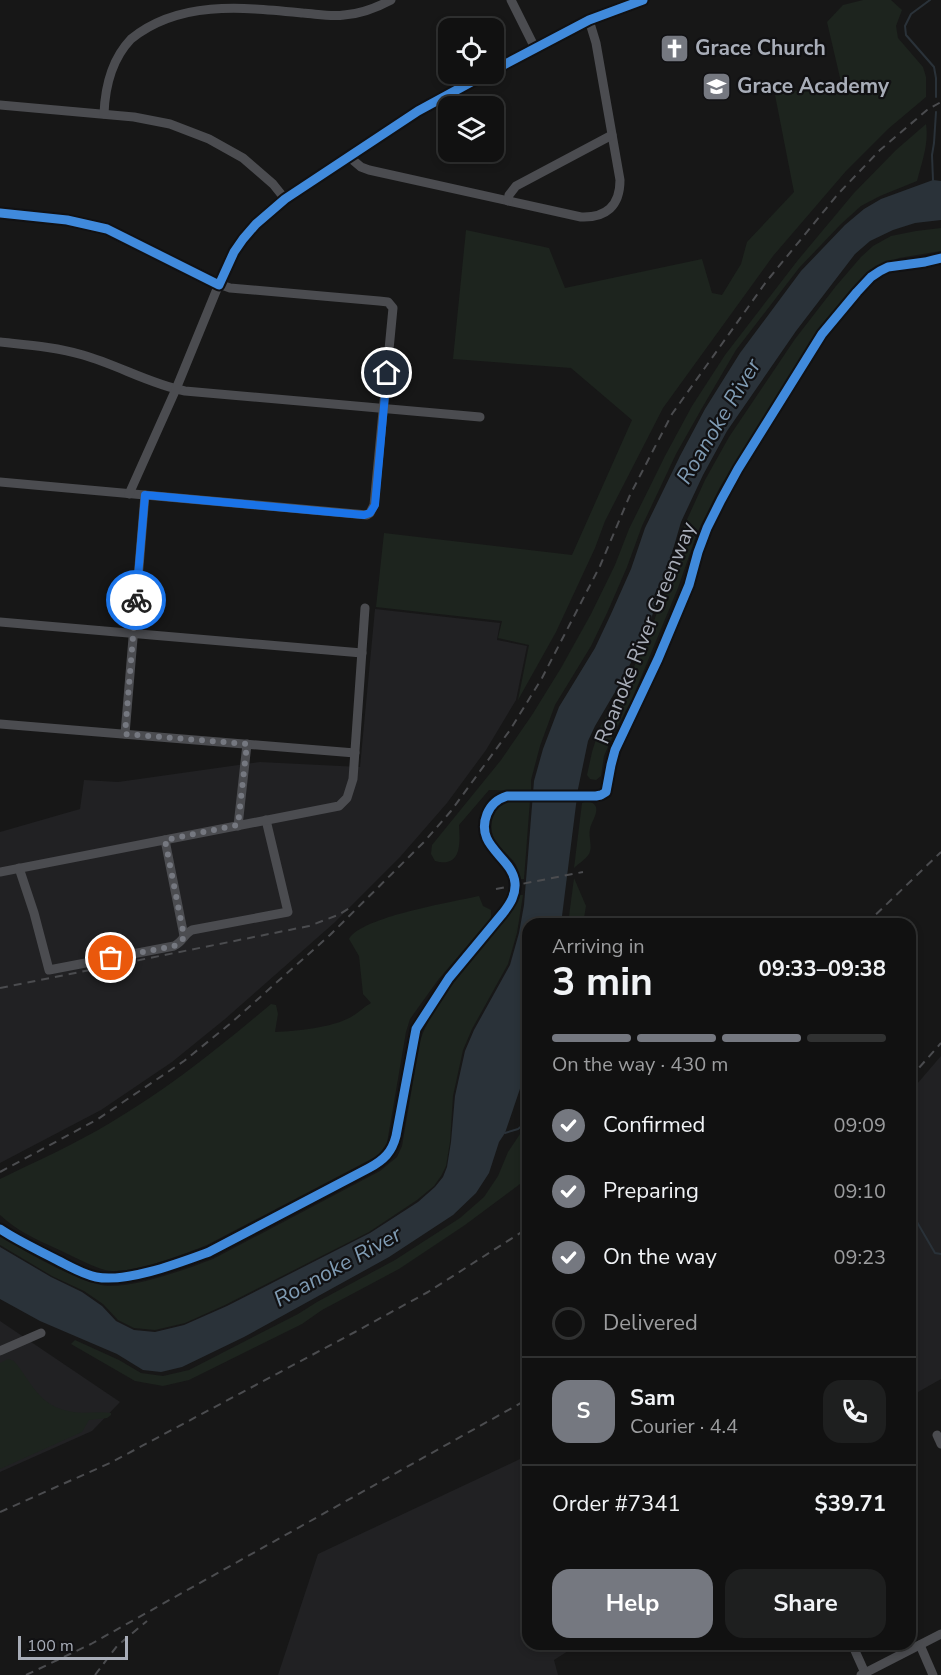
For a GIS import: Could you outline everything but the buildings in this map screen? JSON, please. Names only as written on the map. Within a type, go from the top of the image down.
[{"type":"street","points":[[105,114],[107,88],[112,69],[121,51],[138,32],[158,17],[177,9],[200,5],[274,5],[342,16],[367,11],[391,0]]},
{"type":"street","points":[[511,0],[535,48]]},
{"type":"street","points":[[504,65],[589,20],[643,0]]},
{"type":"street","points":[[348,156],[360,167],[369,170],[581,217],[597,216],[611,208],[620,188],[596,43],[589,20]]},
{"type":"street","points":[[129,494],[219,285],[234,252],[243,239],[256,224],[285,199],[418,111],[468,84]]},
{"type":"street","points":[[0,105],[105,114],[170,124],[209,139],[243,158],[273,184],[285,199]]},
{"type":"street","points":[[508,201],[509,195],[516,186],[612,135]]},
{"type":"street","points":[[0,213],[67,220],[107,229],[219,285],[236,289],[388,302],[393,308],[375,505],[370,513],[364,515],[0,482]]},
{"type":"street","points":[[0,342],[47,347],[84,355],[176,389],[480,417]]},
{"type":"street","points":[[125,734],[145,495]]},
{"type":"street","points":[[0,872],[334,808],[343,803],[350,792],[353,779],[365,608]]},
{"type":"street","points":[[0,622],[362,652]]},
{"type":"street","points":[[0,724],[355,753]]},
{"type":"street","points":[[238,825],[247,744]]},
{"type":"street","points":[[19,868],[49,970],[174,946],[192,930],[288,912],[266,820]]},
{"type":"street","points":[[165,840],[184,936]]},
{"type":"street","points":[[0,1351],[41,1334]]},
{"type":"street","points":[[936,1435],[941,1444]]},
{"type":"street","points":[[916,1647],[941,1634]]},
{"type":"street","points":[[920,1645],[933,1675]]},
{"type":"street","points":[[854,1650],[863,1674],[910,1650]]},
{"type":"shaded area","points":[[863,0],[891,0],[902,10],[896,26],[898,38],[923,67],[926,77],[926,97],[888,129],[846,171],[773,256],[663,408],[605,521],[556,632],[518,700],[529,645],[498,638],[502,621],[376,607],[384,533],[572,555],[632,420],[571,368],[453,359],[466,230],[549,248],[565,288],[702,259],[712,293],[722,295],[741,264],[747,242],[794,192],[775,95],[841,82],[827,22],[843,5]]},
{"type":"shaded area","points":[[926,124],[926,145],[917,181],[861,206],[841,224],[799,268],[736,350],[676,454],[642,526],[607,613],[591,646],[555,705],[540,746],[531,780],[531,791],[489,790],[459,825],[459,846],[455,857],[450,861],[435,861],[431,854],[432,845],[501,760],[561,668],[591,614],[665,456],[692,406],[725,355],[798,260],[854,193],[896,150]]},
{"type":"shaded area","points":[[941,228],[941,251],[899,258],[870,270],[818,331],[720,487],[697,533],[678,588],[632,699],[604,756],[601,776],[596,780],[590,779],[587,775],[600,727],[629,678],[653,624],[685,524],[705,480],[729,437],[795,339],[861,257],[873,246],[891,236]]},
{"type":"shaded area","points":[[375,609],[500,623],[497,640],[527,646],[516,700],[486,750],[447,803],[400,857],[334,923],[225,1019],[172,1062],[101,1110],[0,1163],[0,832],[80,809],[84,780],[118,782],[260,762],[360,767]]},
{"type":"shaded area","points":[[508,800],[530,800],[524,879],[519,879],[516,865],[497,844],[492,832],[492,819],[498,808]]},
{"type":"shaded area","points":[[587,801],[592,803],[596,809],[590,829],[590,851],[586,858],[574,868],[582,803]]},
{"type":"shaded area","points":[[574,878],[586,906],[584,918],[569,918]]},
{"type":"shaded area","points":[[517,895],[523,895],[517,933],[508,964],[463,1050],[453,1096],[446,1166],[434,1186],[417,1200],[369,1232],[225,1305],[185,1323],[155,1330],[134,1328],[118,1320],[103,1304],[84,1291],[52,1276],[0,1245],[0,1235],[53,1266],[99,1284],[109,1286],[134,1283],[213,1259],[380,1171],[397,1157],[402,1146],[420,1041],[429,1021],[453,984],[507,914]]},
{"type":"shaded area","points":[[479,896],[483,906],[491,910],[491,918],[438,980],[410,1019],[387,1143],[379,1155],[207,1245],[185,1254],[128,1270],[105,1270],[92,1265],[26,1234],[0,1215],[0,1179],[83,1138],[131,1110],[193,1067],[271,1004],[276,1005],[278,1014],[275,1032],[334,1024],[351,1017],[371,1003],[363,994],[359,956],[349,939],[357,931],[388,917]]},
{"type":"shaded area","points":[[941,1056],[941,1379],[916,1393],[916,1085]]},
{"type":"shaded area","points":[[522,1132],[522,1182],[465,1225],[399,1269],[322,1310],[302,1324],[189,1380],[163,1386],[135,1381],[71,1344],[75,1340],[141,1373],[163,1376],[189,1370],[298,1314],[395,1260],[460,1218],[484,1197]]},
{"type":"shaded area","points":[[0,1321],[120,1402],[92,1431],[0,1472]]},
{"type":"shaded area","points":[[8,1359],[14,1361],[44,1400],[52,1405],[73,1412],[106,1412],[111,1415],[107,1418],[89,1420],[82,1432],[0,1469],[0,1363]]},
{"type":"shaded area","points":[[522,1457],[522,1650],[570,1650],[554,1660],[558,1675],[278,1675],[318,1554]]},
{"type":"water","name":"Roanoke River","points":[[933,180],[941,181],[941,220],[915,223],[893,230],[870,241],[855,254],[796,331],[727,431],[681,522],[650,622],[625,675],[588,741],[578,789],[562,918],[522,918],[522,1083],[489,1173],[476,1193],[453,1215],[389,1257],[244,1337],[182,1367],[161,1372],[143,1370],[117,1354],[40,1321],[0,1299],[0,1247],[82,1292],[102,1306],[116,1321],[134,1330],[155,1332],[184,1325],[227,1306],[370,1233],[418,1202],[435,1187],[447,1167],[455,1096],[465,1051],[510,965],[519,933],[524,905],[534,781],[559,707],[595,648],[631,569],[645,528],[680,456],[705,409],[740,353],[801,271],[845,225],[864,209],[881,199]]},
{"type":"waterway","points":[[930,0],[911,14],[905,26],[906,35],[934,67],[936,97]]},
{"type":"waterway","points":[[933,180],[932,155],[936,112]]},
{"type":"waterway","points":[[505,1133],[522,1126]]},
{"type":"waterway","points":[[916,1220],[935,1253],[941,1254]]},
{"type":"railway","points":[[0,1172],[98,1119],[184,1061],[231,1023],[330,935],[424,842],[451,811],[510,730],[542,678],[600,566],[630,495],[672,414],[766,282],[838,194],[880,150],[927,110],[941,102]]},
{"type":"railway","points":[[872,918],[941,852]]},
{"type":"railway","points":[[496,889],[583,872]]},
{"type":"railway","points":[[0,988],[309,926],[338,915],[353,906]]},
{"type":"railway","points":[[916,1071],[941,1043]]},
{"type":"railway","points":[[0,1512],[110,1463],[355,1332],[428,1292],[522,1232]]},
{"type":"railway","points":[[26,1675],[91,1644],[522,1402]]},
{"type":"railway","points":[[95,1675],[117,1646],[147,1621]]},
{"type":"cycle path","points":[[504,65],[589,20],[643,0]]},
{"type":"cycle path","points":[[0,213],[67,220],[107,229],[219,285],[234,252],[243,239],[256,224],[285,199],[418,111],[468,84]]},
{"type":"cycle path","name":"Roanoke River Greenway","points":[[0,1229],[91,1276],[109,1278],[137,1275],[209,1252],[369,1168],[387,1155],[396,1136],[416,1029],[449,978],[503,913],[513,895],[515,887],[513,874],[486,835],[484,825],[490,807],[497,800],[507,796],[596,796],[606,792],[615,750],[658,659],[689,585],[707,528],[738,469],[822,334],[857,292],[880,271],[888,267],[941,258]]},
{"type":"way so far","points":[[111,958],[174,946],[182,941],[184,936],[165,840],[238,825],[247,744],[125,734],[136,600]]},
{"type":"place","name":"Grace Church","points":[[674,48]]},
{"type":"place","name":"Grace Academy","points":[[716,86]]},
{"type":"route","points":[[136,600],[145,495],[364,515],[370,513],[375,505],[387,373]]}]
